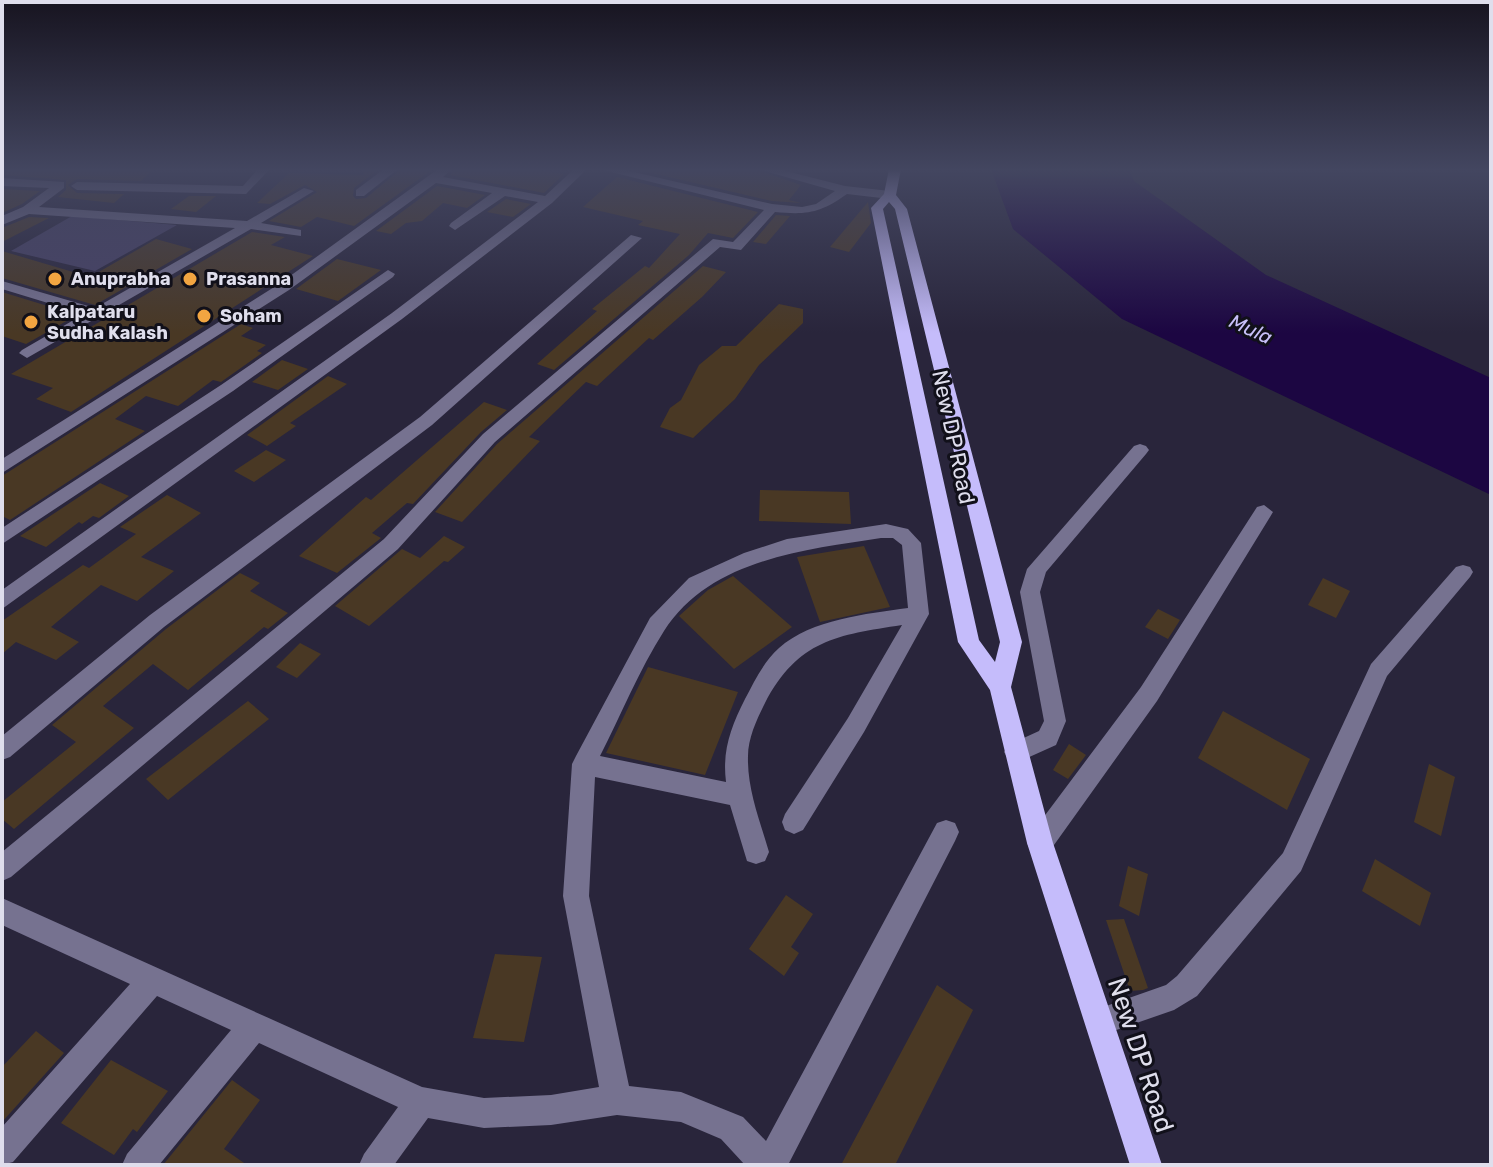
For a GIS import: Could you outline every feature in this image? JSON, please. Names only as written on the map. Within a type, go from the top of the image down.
[{"type":"main road","name":"New DP Road","points":[[880,223],[969,642],[1000,687],[1040,843],[1146,1165]]},
{"type":"main road","name":"New DP Road","points":[[902,223],[1011,642],[1000,687]]},
{"type":"street","points":[[224,223],[296,233]]},
{"type":"street","points":[[27,353],[250,223]]},
{"type":"street","points":[[2,467],[377,223]]},
{"type":"street","points":[[455,226],[459,223]]},
{"type":"street","points":[[2,601],[385,325],[517,223]]},
{"type":"street","points":[[2,868],[391,544],[468,457],[501,427],[718,242],[736,247],[758,223]]},
{"type":"street","points":[[2,750],[157,621],[426,421],[636,238]]},
{"type":"street","points":[[2,537],[227,388],[388,274]]},
{"type":"street","points":[[2,285],[97,313]]},
{"type":"street","points":[[1016,752],[1048,738],[1055,721],[1030,592],[1031,580],[1140,450]]},
{"type":"street","points":[[1040,843],[1149,694],[1264,512]]},
{"type":"street","points":[[617,1100],[576,896],[584,764],[657,624],[696,583],[751,558],[787,546],[893,530],[904,534],[911,543],[919,614],[856,725],[794,822]]},
{"type":"street","points":[[1099,1022],[1174,996],[1187,986],[1278,882],[1292,862],[1379,670],[1463,572]]},
{"type":"street","points":[[756,852],[740,796],[737,748],[758,696],[785,655],[813,638],[919,614]]},
{"type":"street","points":[[584,764],[740,796]]},
{"type":"street","points":[[2,911],[421,1102],[484,1113],[551,1110],[617,1100],[681,1107],[732,1128],[769,1165],[946,832]]},
{"type":"street","points":[[2,1151],[151,981]]},
{"type":"street","points":[[138,1165],[253,1027]]},
{"type":"street","points":[[375,1165],[421,1102]]},
{"type":"shaded area","points":[[59,223],[177,225],[95,271],[11,251]]},
{"type":"water","name":"Mula","points":[[1011,223],[1194,223],[1266,275],[1491,378],[1491,495],[1122,319],[1013,229]]},
{"type":"building","points":[[13,223],[38,223],[2,242],[2,228]]},
{"type":"building","points":[[282,223],[307,223],[301,227]]},
{"type":"building","points":[[386,223],[405,223],[391,234],[376,231]]},
{"type":"building","points":[[747,223],[733,238],[708,233],[689,255],[554,370],[537,364],[597,311],[592,309],[645,266],[649,268],[680,234],[638,225]]},
{"type":"building","points":[[769,223],[784,223],[766,244],[753,242]]},
{"type":"building","points":[[850,223],[871,223],[849,252],[830,247]]},
{"type":"building","points":[[252,232],[285,237],[271,245],[313,256],[71,412],[36,399],[53,388],[11,374]]},
{"type":"building","points":[[156,239],[192,249],[95,305],[2,278],[2,251],[90,277]]},
{"type":"building","points":[[337,259],[381,270],[338,301],[296,289]]},
{"type":"building","points":[[703,266],[726,272],[702,297],[653,340],[649,338],[597,386],[586,382],[529,437],[540,441],[462,522],[435,512],[497,444]]},
{"type":"building","name":"Kalpataru Sudha Kalash","points":[[2,292],[77,315],[26,344],[2,336]]},
{"type":"building","points":[[779,304],[803,309],[803,323],[759,365],[735,399],[693,438],[660,427],[670,408],[681,400],[699,365],[722,346],[736,346]]},
{"type":"building","points":[[241,324],[253,328],[241,336],[266,345],[257,351],[262,353],[221,382],[213,380],[178,406],[146,396],[115,419],[145,431],[10,520],[2,516],[2,476]]},
{"type":"building","points":[[282,360],[308,369],[278,390],[252,382]]},
{"type":"building","points":[[328,376],[347,384],[290,423],[296,426],[267,446],[247,435]]},
{"type":"building","points":[[484,402],[507,410],[481,432],[413,504],[407,503],[372,533],[381,538],[337,573],[299,556],[366,497],[371,500]]},
{"type":"building","points":[[266,450],[286,460],[254,482],[234,471]]},
{"type":"building","points":[[100,483],[129,496],[99,518],[93,516],[82,524],[79,522],[46,547],[20,536]]},
{"type":"building","points":[[760,490],[849,492],[851,524],[759,521]]},
{"type":"building","points":[[167,495],[201,513],[141,557],[174,571],[137,601],[101,585],[51,627],[79,642],[56,660],[16,642],[2,654],[2,621],[83,565],[89,568],[136,534],[120,527]]},
{"type":"building","points":[[444,536],[465,547],[448,562],[444,561],[369,626],[335,606],[402,549],[420,558]]},
{"type":"building","points":[[864,546],[890,607],[820,622],[797,557]]},
{"type":"building","points":[[240,573],[260,583],[250,591],[288,613],[268,629],[264,627],[188,690],[153,664],[103,706],[134,728],[14,829],[2,819],[2,802],[76,742],[52,725],[166,629]]},
{"type":"building","points":[[733,576],[792,627],[734,669],[679,616],[708,590]]},
{"type":"building","points":[[1323,578],[1350,591],[1336,618],[1308,605]]},
{"type":"building","points":[[1158,609],[1180,620],[1168,639],[1145,627]]},
{"type":"building","points":[[300,643],[321,654],[297,678],[276,667]]},
{"type":"building","points":[[648,667],[738,692],[705,775],[606,753]]},
{"type":"building","points":[[248,701],[269,719],[168,800],[146,779]]},
{"type":"building","points":[[1223,711],[1310,759],[1287,810],[1198,758]]},
{"type":"building","points":[[1069,744],[1086,755],[1068,779],[1053,770]]},
{"type":"building","points":[[1429,764],[1455,777],[1441,836],[1414,822]]},
{"type":"building","points":[[1375,859],[1431,893],[1420,926],[1362,891]]},
{"type":"building","points":[[1128,866],[1148,874],[1139,916],[1119,906]]},
{"type":"building","points":[[786,895],[813,914],[791,947],[799,953],[784,976],[749,949]]},
{"type":"building","points":[[1124,919],[1148,988],[1143,990],[1130,991],[1106,920]]},
{"type":"building","points":[[495,954],[542,957],[524,1042],[473,1038]]},
{"type":"building","points":[[937,985],[973,1010],[895,1165],[841,1165]]},
{"type":"building","points":[[36,1031],[64,1053],[2,1122],[2,1067]]},
{"type":"building","points":[[111,1060],[168,1091],[137,1132],[133,1129],[114,1155],[61,1123]]},
{"type":"building","points":[[232,1080],[260,1100],[224,1149],[247,1165],[163,1165]]},
{"type":"place","name":"Anuprabha","points":[[55,279]]},
{"type":"place","name":"Prasanna","points":[[190,279]]},
{"type":"place","name":"Soham","points":[[204,316]]},
{"type":"place","name":"Kalpataru Sudha Kalash","points":[[31,322]]}]
